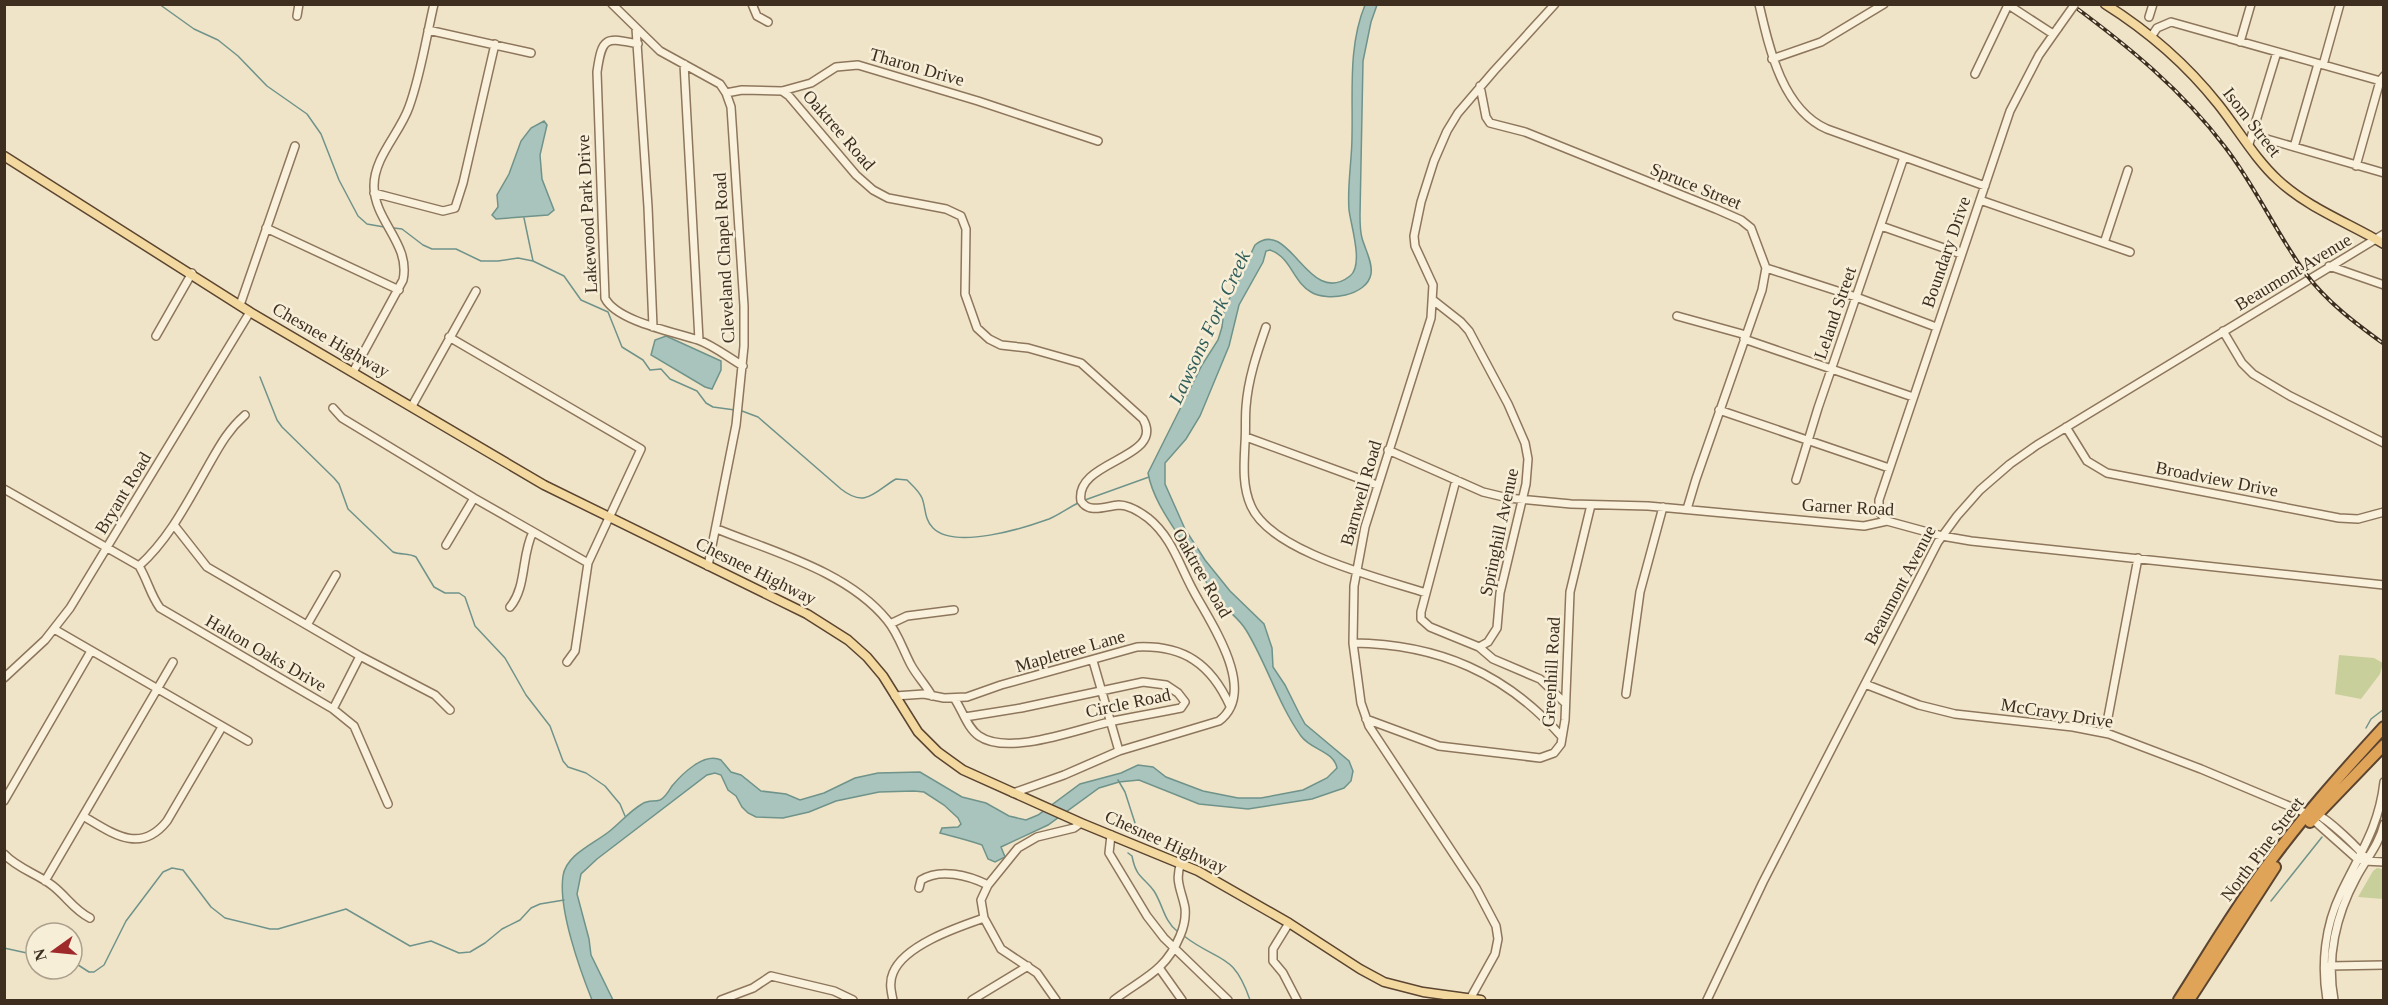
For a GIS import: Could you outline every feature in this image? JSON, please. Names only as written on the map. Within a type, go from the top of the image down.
[{"type":"highway","name":"North Pine Street","points":[[2179,1000],[2247,893],[2384,727]]},
{"type":"highway","name":"North Pine Street","points":[[2189,1000],[2256,894],[2312,816],[2384,745]]},
{"type":"main road","name":"Isom Street","points":[[2105,4],[2151,37],[2209,94],[2267,168],[2289,190],[2381,239]]},
{"type":"main road","name":"Chesnee Highway","points":[[4,156],[192,273],[250,312],[544,485],[807,614],[832,629],[867,657],[883,676],[918,732],[943,757],[974,776],[1070,819],[1181,863],[1289,923],[1384,982],[1423,992],[1481,1000]]},
{"type":"street","points":[[297,16],[300,4]]},
{"type":"street","points":[[353,372],[399,290],[405,274],[403,256],[374,193],[376,170],[409,106],[434,4]]},
{"type":"street","points":[[612,4],[660,51],[716,81],[726,93]]},
{"type":"street","points":[[752,4],[758,16],[768,22]]},
{"type":"street","name":"Barnwell Road","points":[[1470,999],[1495,954],[1498,939],[1496,926],[1476,888],[1390,760],[1366,719],[1358,685],[1353,643],[1357,570],[1365,527],[1422,350],[1433,300],[1431,278],[1415,246],[1415,227],[1427,183],[1447,131],[1458,113],[1555,4]]},
{"type":"street","points":[[1760,4],[1773,59],[1799,107],[1811,121],[1827,129],[1985,186]]},
{"type":"street","points":[[1773,59],[1821,42],[1884,4]]},
{"type":"street","name":"Boundary Drive","points":[[1887,521],[1881,515],[1878,503],[2015,99],[2038,56],[2075,4]]},
{"type":"street","points":[[2149,17],[2153,4]]},
{"type":"street","points":[[2240,42],[2251,4]]},
{"type":"street","points":[[2294,147],[2340,4]]},
{"type":"street","points":[[1975,74],[2008,5],[2056,31]]},
{"type":"street","points":[[2151,37],[2157,28],[2171,22],[2382,80],[2356,166]]},
{"type":"street","points":[[636,28],[648,196],[653,327]]},
{"type":"street","points":[[428,30],[531,53]]},
{"type":"street","name":"Lakewood Park Drive","points":[[638,44],[613,39],[608,41],[603,46],[598,65],[597,113],[606,301],[612,307],[653,327],[699,340],[743,366]]},
{"type":"street","points":[[374,193],[443,211],[455,208],[463,183],[495,44]]},
{"type":"street","points":[[2249,144],[2277,52]]},
{"type":"street","points":[[684,64],[699,340]]},
{"type":"street","name":"Tharon Drive","points":[[726,93],[742,90],[782,91],[811,82],[836,67],[867,66],[1098,141]]},
{"type":"street","name":"Spruce Street","points":[[1480,86],[1486,117],[1490,123],[1525,132],[1745,222],[1753,232],[1766,268]]},
{"type":"street","name":"Oaktree Road","points":[[782,91],[789,96],[856,175],[873,190],[888,198],[946,209],[962,216],[966,229],[965,294],[974,323],[982,334],[1001,345],[1036,350],[1081,363],[1143,419],[1147,432],[1144,442],[1095,473],[1081,490],[1081,501],[1085,506],[1092,508],[1119,505],[1129,507],[1150,519],[1160,530],[1176,554],[1194,592],[1222,639],[1233,682],[1231,706]]},
{"type":"street","name":"Cleveland Chapel Road","points":[[708,566],[738,414],[743,366],[744,306],[732,117],[726,93]]},
{"type":"street","points":[[2253,135],[2384,173]]},
{"type":"street","points":[[240,305],[295,146]]},
{"type":"street","name":"Leland Street","points":[[1796,480],[1831,369],[1904,157]]},
{"type":"street","points":[[2104,243],[2128,170]]},
{"type":"street","points":[[1980,200],[2130,252]]},
{"type":"street","points":[[1881,226],[1961,254]]},
{"type":"street","points":[[266,228],[399,290]]},
{"type":"street","name":"Beaumont Avenue","points":[[1707,1000],[1764,882],[1942,536],[1964,507],[1989,481],[2023,454],[2329,267],[2381,239]]},
{"type":"street","points":[[2329,267],[2384,285]]},
{"type":"street","points":[[1687,509],[1719,410],[1762,290],[1766,268],[1856,297],[1936,327]]},
{"type":"street","points":[[156,336],[192,273]]},
{"type":"street","points":[[412,406],[476,291]]},
{"type":"street","name":"Springhill Avenue","points":[[1433,300],[1469,331],[1490,367],[1522,435],[1527,451],[1528,468],[1500,593],[1497,628],[1488,642],[1479,647]]},
{"type":"street","name":"Bryant Road","points":[[4,678],[35,651],[70,608],[250,312]]},
{"type":"street","points":[[1677,316],[1745,337],[1913,397]]},
{"type":"street","points":[[1266,327],[1248,388],[1244,473],[1251,507],[1261,523],[1291,543],[1357,570],[1426,593]]},
{"type":"street","points":[[2223,331],[2242,363],[2253,374],[2384,443]]},
{"type":"street","points":[[449,337],[641,449],[588,563],[575,651],[567,662]]},
{"type":"street","points":[[333,408],[342,418],[474,498],[588,563]]},
{"type":"street","points":[[1719,410],[1889,468]]},
{"type":"street","points":[[4,489],[139,566],[156,551],[174,525],[230,428],[245,415]]},
{"type":"street","name":"Broadview Drive","points":[[2066,427],[2087,461],[2108,473],[2339,518],[2358,519],[2384,512]]},
{"type":"street","points":[[1246,437],[1377,485]]},
{"type":"street","name":"Garner Road","points":[[1388,450],[1483,492],[1522,500],[1663,507],[1864,526],[1887,521],[1942,536],[1971,541],[2384,585]]},
{"type":"street","points":[[1456,480],[1421,612],[1423,622],[1440,632],[1479,647],[1493,659],[1540,679],[1565,703]]},
{"type":"street","points":[[446,545],[474,498]]},
{"type":"street","name":"Greenhill Road","points":[[1366,719],[1432,745],[1530,758],[1545,758],[1554,753],[1559,747],[1562,736],[1570,592],[1591,505]]},
{"type":"street","points":[[1626,694],[1640,592],[1663,507]]},
{"type":"street","points":[[174,525],[207,567],[360,656],[435,695],[450,710]]},
{"type":"street","points":[[717,529],[840,580],[870,603],[890,624],[909,662],[932,696]]},
{"type":"street","points":[[510,607],[517,598],[528,542],[533,532]]},
{"type":"street","points":[[2105,733],[2138,558]]},
{"type":"street","name":"Halton Oaks Drive","points":[[139,566],[146,578],[151,596],[160,608],[333,709],[354,726],[388,804]]},
{"type":"street","points":[[308,625],[336,575]]},
{"type":"street","points":[[890,624],[907,616],[954,610]]},
{"type":"street","points":[[54,629],[248,741]]},
{"type":"street","points":[[1353,643],[1386,644],[1423,650],[1475,669],[1522,698],[1562,736]]},
{"type":"street","name":"Mapletree Lane","points":[[895,696],[967,697],[1001,685],[1137,647],[1160,648],[1181,653],[1200,663],[1209,671],[1231,706]]},
{"type":"street","points":[[4,801],[91,651]]},
{"type":"street","points":[[333,709],[360,656]]},
{"type":"street","points":[[1093,661],[1119,751]]},
{"type":"street","points":[[45,881],[173,662]]},
{"type":"street","name":"Circle Road","points":[[954,698],[965,717],[979,736],[1011,743],[1029,742],[1110,722],[1181,708],[1184,700],[1172,688],[1151,682],[965,717]]},
{"type":"street","name":"McCravy Drive","points":[[1865,684],[1919,705],[1954,714],[2073,727],[2105,733],[2194,766],[2312,816],[2368,861]]},
{"type":"street","points":[[1017,794],[1119,751],[1215,724],[1223,718],[1231,706]]},
{"type":"street","points":[[83,816],[126,838],[141,838],[156,832],[167,821],[222,727]]},
{"type":"street","points":[[2334,1000],[2326,941],[2341,893],[2376,823],[2383,787]]},
{"type":"street","points":[[1055,1000],[1040,976],[1001,949],[984,918],[981,900],[988,885],[1012,853],[1037,837],[1074,828],[1081,823]]},
{"type":"street","points":[[2327,1000],[2328,966],[2343,905],[2382,834],[2384,824]]},
{"type":"street","points":[[1111,835],[1108,847],[1112,857],[1147,916],[1174,948],[1228,1000]]},
{"type":"street","points":[[4,854],[15,864],[56,888],[76,911],[90,918]]},
{"type":"street","points":[[2368,861],[2384,862]]},
{"type":"street","points":[[1114,1000],[1160,969],[1174,948],[1185,916],[1177,882],[1181,863]]},
{"type":"street","points":[[919,888],[921,880],[928,876],[949,874],[972,877],[988,885]]},
{"type":"street","points":[[893,1000],[891,977],[901,960],[940,935],[984,918]]},
{"type":"street","points":[[1289,923],[1273,949],[1273,960],[1283,973],[1297,1000]]},
{"type":"street","points":[[2328,966],[2384,965]]},
{"type":"street","points":[[972,1000],[1028,966]]},
{"type":"street","points":[[1160,969],[1182,1000]]},
{"type":"street","points":[[721,1000],[753,988],[771,976],[837,992],[854,1000]]},
{"type":"green space","points":[[2339,655],[2374,658],[2383,663],[2380,674],[2361,699],[2335,694]]},
{"type":"green space","points":[[2377,868],[2383,869],[2383,899],[2358,897],[2373,871]]},
{"type":"water","points":[[1365,5],[1377,5],[1363,61],[1360,221],[1361,235],[1371,265],[1368,282],[1362,288],[1346,295],[1318,295],[1305,288],[1283,258],[1270,250],[1266,251],[1263,262],[1239,305],[1229,346],[1200,416],[1186,439],[1165,463],[1165,484],[1185,529],[1205,560],[1230,591],[1264,624],[1272,648],[1273,667],[1305,724],[1349,761],[1353,771],[1351,781],[1344,788],[1312,799],[1248,809],[1199,804],[1139,780],[1119,782],[1099,788],[1048,825],[1001,847],[1005,857],[995,862],[988,859],[982,845],[940,833],[942,828],[958,827],[961,824],[944,805],[924,792],[879,792],[836,801],[809,812],[783,818],[756,817],[742,807],[736,796],[728,790],[721,775],[715,773],[707,775],[597,859],[581,874],[577,894],[591,955],[613,1000],[592,1000],[576,956],[567,922],[562,890],[565,868],[576,855],[634,810],[644,803],[662,799],[687,770],[708,759],[721,760],[731,772],[741,775],[761,791],[786,794],[800,800],[824,793],[855,778],[878,773],[920,772],[962,797],[986,803],[1009,816],[1026,820],[1038,815],[1080,784],[1121,773],[1138,765],[1153,767],[1166,777],[1203,791],[1238,798],[1261,798],[1303,790],[1327,778],[1337,768],[1332,758],[1305,741],[1293,724],[1246,630],[1206,582],[1159,503],[1148,473],[1202,365],[1218,340],[1224,310],[1255,245],[1267,239],[1279,242],[1322,281],[1335,283],[1350,276],[1354,271],[1356,255],[1349,210],[1352,69],[1356,37]]},
{"type":"water","points":[[544,121],[547,125],[540,155],[542,179],[554,210],[548,215],[496,219],[492,215],[498,207],[497,195],[509,174],[521,141],[531,128]]},
{"type":"water","points":[[666,336],[721,361],[721,370],[712,389],[651,355],[655,340]]},
{"type":"waterway","points":[[159,4],[194,29],[218,40],[238,56],[267,86],[307,114],[321,134],[339,180],[358,216],[367,224],[384,227]]},
{"type":"waterway","points":[[524,218],[533,261]]},
{"type":"waterway","points":[[394,228],[402,229],[432,249],[456,249],[481,261],[518,258],[533,261],[564,276],[581,300],[608,312],[622,347],[643,360],[650,370],[661,369],[670,379],[697,391],[706,403],[713,407],[735,410]]},
{"type":"waterway","points":[[260,377],[277,420],[339,484],[348,509],[393,552],[416,557],[434,587],[445,593],[459,593],[465,597],[475,626],[505,658],[526,695],[550,726],[563,761],[568,767],[586,773],[605,786],[620,804],[625,816]]},
{"type":"waterway","points":[[742,411],[758,417],[841,489],[857,498],[870,496],[896,479],[907,480],[921,495],[930,525],[943,534],[973,537],[1007,532],[1049,519],[1078,503]]},
{"type":"waterway","points":[[1085,500],[1149,477]]},
{"type":"waterway","points":[[2366,728],[2371,719],[2384,709]]},
{"type":"waterway","points":[[1118,780],[1125,792],[1135,823],[1127,832]]},
{"type":"waterway","points":[[2271,901],[2322,837]]},
{"type":"waterway","points":[[1128,853],[1132,856],[1138,873],[1154,891],[1166,918],[1177,931]]},
{"type":"waterway","points":[[84,969],[94,972],[104,965],[126,921],[163,872],[172,868],[183,870],[211,907],[225,918],[278,929],[346,909],[410,946],[431,941],[459,953],[470,952],[485,943],[502,929],[520,920],[531,908],[564,900]]},
{"type":"waterway","points":[[1184,936],[1231,965],[1244,984],[1250,1000]]},
{"type":"waterway","points":[[4,948],[24,952]]},
{"type":"railway","points":[[2071,4],[2153,70],[2191,107],[2236,162],[2295,258],[2314,284],[2342,312],[2384,344]]},
{"type":"water label","name":"Lawsons Fork Creek","points":[[1209,327]]}]
